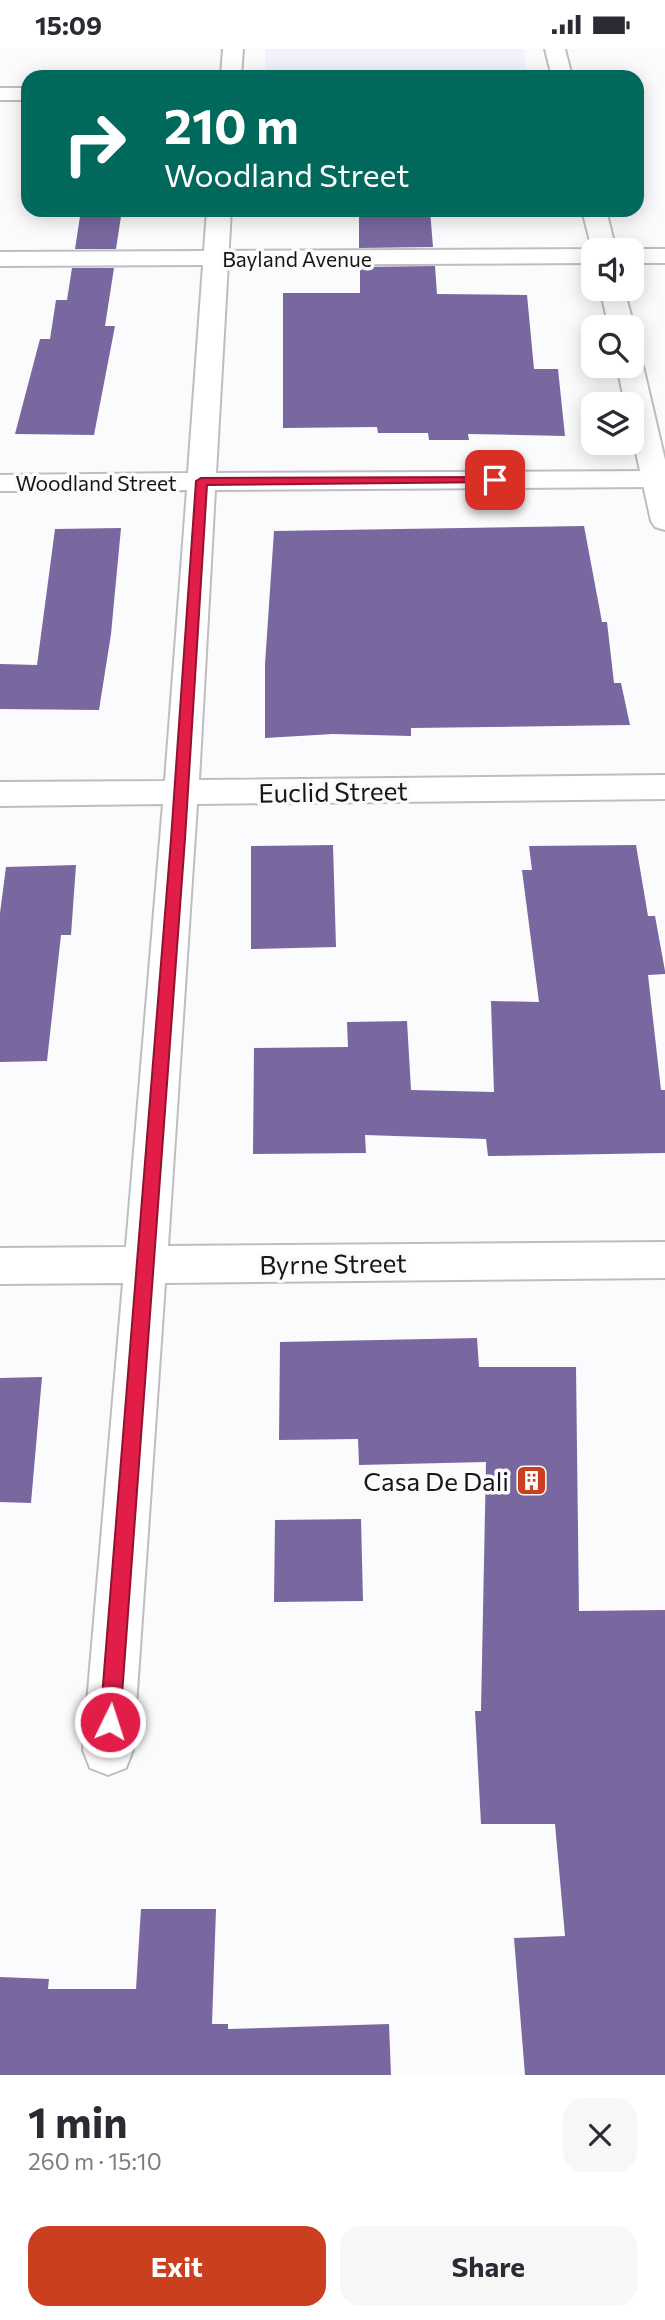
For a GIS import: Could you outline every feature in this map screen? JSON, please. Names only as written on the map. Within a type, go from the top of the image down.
[{"type":"street","points":[[232,70],[233,49]]},
{"type":"street","points":[[555,49],[560,70]]},
{"type":"street","points":[[0,95],[21,94]]},
{"type":"street","points":[[108,1750],[181,793],[218,217]]},
{"type":"street","points":[[596,217],[601,238]]},
{"type":"street","name":"Bayland Avenue","points":[[0,259],[581,256]]},
{"type":"street","points":[[644,256],[665,256]]},
{"type":"street","points":[[632,378],[665,521]]},
{"type":"street","name":"Woodland Street","points":[[0,483],[655,479]]},
{"type":"street","name":"Euclid Street","points":[[0,794],[665,787]]},
{"type":"street","name":"Byrne Street","points":[[0,1266],[665,1260]]},
{"type":"shaded area","points":[[265,49],[523,49],[527,70],[265,70]]},
{"type":"building","points":[[80,217],[121,217],[116,249],[75,249]]},
{"type":"building","points":[[359,217],[431,217],[433,247],[359,248]]},
{"type":"building","points":[[435,266],[437,294],[527,295],[534,369],[558,369],[565,436],[468,434],[469,440],[429,440],[428,433],[378,433],[377,427],[283,428],[283,293],[360,293],[360,267]]},
{"type":"building","points":[[72,268],[114,268],[105,326],[115,326],[94,435],[15,434],[40,339],[50,339],[56,300],[67,300]]},
{"type":"building","points":[[584,526],[602,622],[607,622],[614,683],[621,683],[630,725],[411,728],[411,736],[333,734],[265,738],[265,664],[274,531]]},
{"type":"building","points":[[121,528],[111,634],[99,710],[0,709],[0,664],[37,665],[55,529]]},
{"type":"building","points":[[333,845],[336,947],[251,949],[251,846]]},
{"type":"building","points":[[636,845],[648,916],[655,916],[665,971],[665,974],[648,975],[661,1090],[665,1090],[665,1153],[488,1156],[486,1139],[365,1135],[366,1153],[253,1154],[254,1048],[348,1047],[347,1022],[407,1021],[411,1090],[494,1092],[491,1001],[539,1002],[522,870],[532,870],[529,846]]},
{"type":"building","points":[[76,865],[71,935],[61,935],[47,1061],[0,1062],[0,913],[6,867]]},
{"type":"building","points":[[477,1338],[479,1367],[576,1367],[579,1611],[665,1610],[665,2075],[525,2075],[514,1938],[565,1936],[555,1824],[481,1824],[475,1711],[481,1711],[486,1462],[359,1465],[358,1439],[279,1440],[280,1342]]},
{"type":"building","points":[[42,1377],[31,1503],[0,1502],[0,1378]]},
{"type":"building","points":[[361,1519],[363,1601],[274,1602],[275,1520]]},
{"type":"building","points":[[141,1909],[216,1909],[212,2024],[228,2024],[228,2029],[389,2024],[391,2075],[0,2075],[0,1977],[49,1979],[48,1989],[136,1989]]},
{"type":"place","name":"Casa De Dali","points":[[532,1480]]},
{"type":"route","points":[[110,1722],[178,839],[201,481],[495,480]]}]
